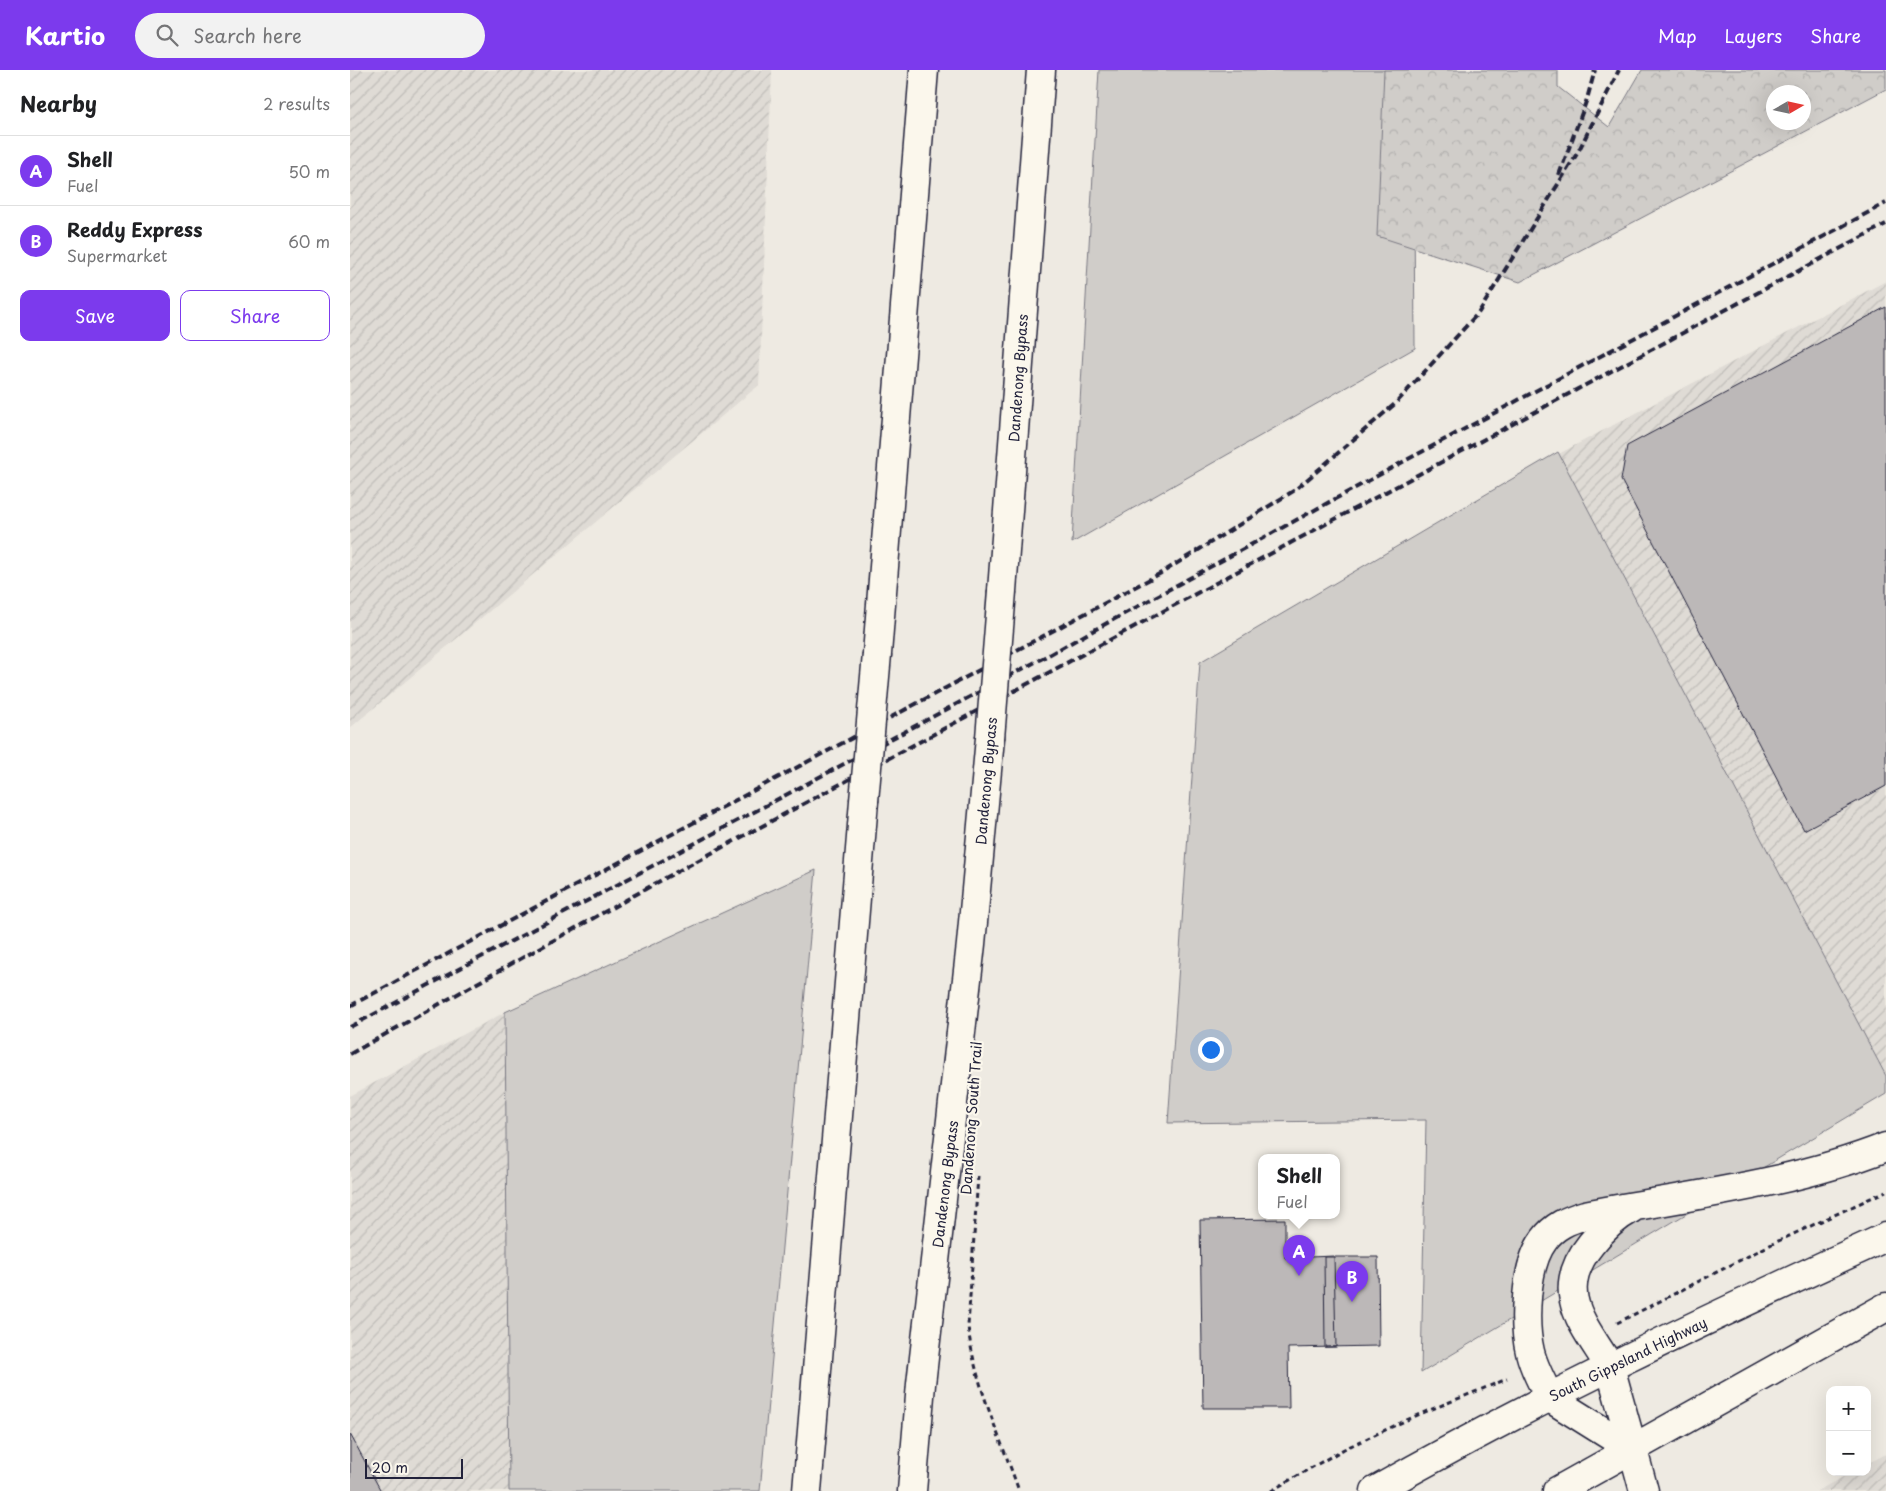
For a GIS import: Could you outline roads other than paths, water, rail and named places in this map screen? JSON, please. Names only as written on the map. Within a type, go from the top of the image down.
[{"type":"main road","points":[[807,1491],[924,70]]},
{"type":"main road","name":"Dandenong Bypass","points":[[912,1491],[921,1384],[969,964],[990,738],[1041,70]]},
{"type":"main road","points":[[1633,1450],[1550,1398],[1534,1366],[1528,1340],[1528,1290],[1531,1272],[1539,1249],[1548,1236],[1564,1222],[1585,1215],[1796,1174],[1886,1147]]},
{"type":"main road","points":[[1637,1206],[1614,1221],[1596,1238],[1580,1260],[1572,1281],[1572,1293],[1577,1310],[1610,1367],[1644,1491]]},
{"type":"main road","name":"South Gippsland Highway","points":[[1375,1491],[1421,1464],[1610,1367],[1749,1299],[1886,1237]]},
{"type":"main road","points":[[1557,1491],[1886,1307]]},
{"type":"main road","points":[[921,1384],[930,1491]]},
{"type":"railway","points":[[1559,175],[1587,99],[1595,70]]},
{"type":"railway","points":[[350,1006],[1163,572],[1295,490],[1396,403],[1479,312],[1578,152],[1619,70]]},
{"type":"railway","points":[[350,1027],[1041,659],[1401,463],[1886,203]]},
{"type":"railway","points":[[350,1054],[667,877],[1886,224]]},
{"type":"place","name":"Shell","points":[[1299,1276]]},
{"type":"place","name":"Reddy Express","points":[[1352,1302]]}]
